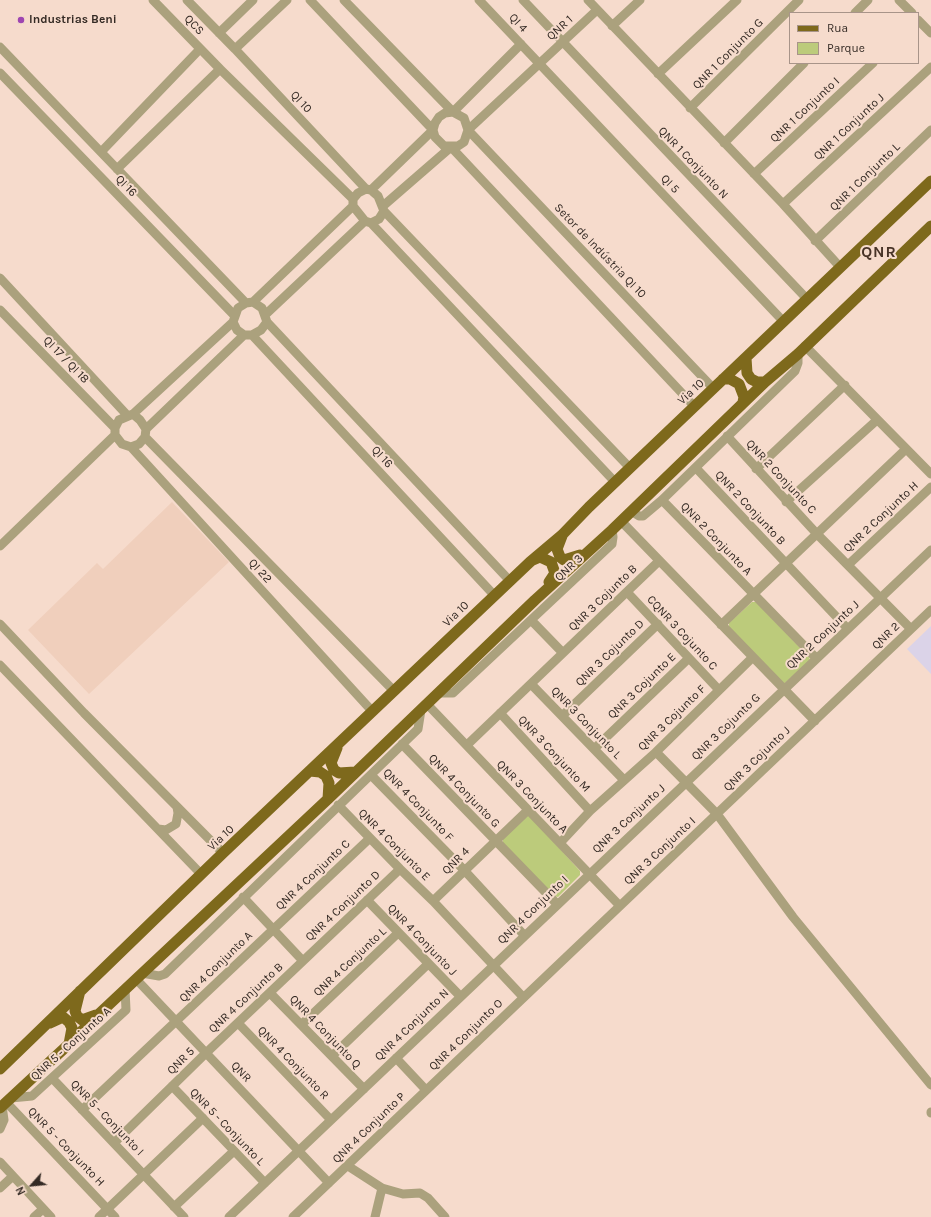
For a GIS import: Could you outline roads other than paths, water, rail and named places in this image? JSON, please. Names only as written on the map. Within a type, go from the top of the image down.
[{"type":"main road","name":"Via 10","points":[[0,1069],[43,1025],[223,853],[494,595],[562,535],[694,406],[930,182]]},
{"type":"main road","points":[[5,1103],[440,693],[535,600],[586,552],[612,530],[743,402],[801,350],[931,226]]},
{"type":"main road","points":[[746,358],[746,374],[751,379],[758,382],[765,382]]},
{"type":"main road","points":[[723,379],[730,379],[739,384],[744,397],[743,402]]},
{"type":"main road","points":[[562,535],[557,545],[557,553],[564,560],[586,552]]},
{"type":"main road","points":[[530,562],[540,557],[551,562],[555,570],[551,580],[535,600]]},
{"type":"main road","points":[[339,744],[332,759],[332,766],[339,773],[355,772]]},
{"type":"main road","points":[[310,771],[323,774],[328,780],[328,799]]},
{"type":"main road","points":[[80,991],[75,1011],[77,1016],[82,1020],[89,1019],[100,1013]]},
{"type":"main road","points":[[43,1025],[63,1017],[69,1022],[72,1028],[69,1044]]},
{"type":"street","name":"QCS","points":[[153,0],[353,203]]},
{"type":"street","name":"QI 10","points":[[187,0],[368,190]]},
{"type":"street","points":[[219,33],[252,0]]},
{"type":"street","points":[[235,49],[287,0]]},
{"type":"street","points":[[310,0],[434,130],[439,142],[451,147],[694,406]]},
{"type":"street","points":[[115,431],[122,444],[131,447],[139,444],[146,433],[248,335],[261,330],[266,318],[368,222],[380,219],[384,209],[451,147],[458,146],[464,142],[468,130],[464,118],[453,112],[344,0]]},
{"type":"street","name":"QI 4","points":[[479,0],[540,63]]},
{"type":"street","name":"QNR 1 Conjunto N","points":[[523,0],[807,299]]},
{"type":"street","points":[[588,0],[678,96],[783,204],[840,267]]},
{"type":"street","points":[[612,26],[640,0]]},
{"type":"street","points":[[658,74],[737,0]]},
{"type":"street","name":"QNR 1 Conjunto G","points":[[690,108],[799,0]]},
{"type":"street","points":[[856,12],[868,0]]},
{"type":"street","points":[[905,2],[911,12]]},
{"type":"street","name":"QNR 1","points":[[468,130],[597,10]]},
{"type":"street","points":[[919,21],[931,33]]},
{"type":"street","points":[[0,546],[115,431],[119,420],[130,415],[234,318],[238,308],[249,303],[353,203],[358,193],[368,190],[434,130],[435,123],[439,117],[445,113],[453,112],[521,44]]},
{"type":"street","points":[[0,47],[117,170],[249,303],[262,308],[266,318],[510,581]]},
{"type":"street","points":[[101,152],[200,49]]},
{"type":"street","name":"QI 5","points":[[540,63],[783,321]]},
{"type":"street","points":[[724,143],[803,64]]},
{"type":"street","name":"QNR 1 Conjunto I","points":[[754,174],[872,64]]},
{"type":"street","name":"QNR 1 Conjunto J","points":[[783,204],[931,67]]},
{"type":"street","points":[[117,170],[220,69]]},
{"type":"street","name":"QI 16","points":[[0,73],[234,318]]},
{"type":"street","name":"Setor de Indústria QI 10","points":[[468,130],[713,388]]},
{"type":"street","name":"QNR 1 Conjunto L","points":[[815,241],[931,130]]},
{"type":"street","points":[[368,190],[378,196],[384,209],[630,468]]},
{"type":"street","points":[[353,203],[368,222],[615,482]]},
{"type":"street","points":[[0,278],[130,415],[140,420],[146,433],[394,691]]},
{"type":"street","name":"QI 17 / QI 18","points":[[0,310],[115,431]]},
{"type":"street","points":[[234,318],[237,330],[248,335]]},
{"type":"street","name":"QI 16","points":[[248,335],[494,595]]},
{"type":"street","points":[[631,511],[639,516],[643,516],[696,468],[795,371],[801,350],[845,385],[931,474]]},
{"type":"street","points":[[756,469],[845,385]]},
{"type":"street","points":[[786,502],[878,420]]},
{"type":"street","name":"QNR 2 Conjunto C","points":[[727,436],[817,534]]},
{"type":"street","name":"QI 22","points":[[131,447],[372,711]]},
{"type":"street","points":[[721,625],[906,449]]},
{"type":"street","name":"QNR 2 Conjunto B","points":[[696,468],[786,564]]},
{"type":"street","name":"QNR 2 Conjunto H","points":[[848,565],[931,487]]},
{"type":"street","name":"QNR 2 Conjunto A","points":[[662,500],[753,595]]},
{"type":"street","points":[[621,520],[814,721]]},
{"type":"street","name":"QNR 3","points":[[440,693],[453,693],[612,544],[612,530]]},
{"type":"street","name":"QNR 2","points":[[814,721],[911,629],[817,534]]},
{"type":"street","name":"QNR 2 Conjunto J","points":[[783,690],[931,550]]},
{"type":"street","name":"QNR 3 Cojunto B","points":[[563,653],[659,561]]},
{"type":"street","name":"QNR 2 Conjunto J","points":[[786,564],[848,629]]},
{"type":"street","name":"CQNR 3 Cojunto C","points":[[627,592],[719,690]]},
{"type":"street","points":[[753,595],[816,658]]},
{"type":"street","points":[[911,629],[931,610]]},
{"type":"street","points":[[531,620],[563,653]]},
{"type":"street","points":[[0,624],[223,853]]},
{"type":"street","name":"QNR 3 Cojunto D","points":[[562,716],[658,624]]},
{"type":"street","name":"QNR 3 Conjunto M","points":[[467,745],[563,653]]},
{"type":"street","points":[[719,690],[753,657]]},
{"type":"street","name":"QNR 3 Cojunto E","points":[[594,749],[689,658]]},
{"type":"street","points":[[0,665],[201,874]]},
{"type":"street","name":"QNR 3 Conjunto L","points":[[531,684],[624,780]]},
{"type":"street","name":"QNR 3 Cojunto F","points":[[624,780],[656,752],[719,690]]},
{"type":"street","name":"QNR 3 Cojunto G","points":[[686,782],[783,690]]},
{"type":"street","points":[[139,976],[159,976],[165,974],[418,729],[424,707]]},
{"type":"street","name":"QNR 3 Conjunto A","points":[[424,707],[467,745],[620,906]]},
{"type":"street","name":"QNR 3 Conjunto M","points":[[500,713],[590,811]]},
{"type":"street","name":"QNR 3 Cojunto J","points":[[717,814],[814,721]]},
{"type":"street","name":"QNR 4 Conjunto G","points":[[402,744],[495,840],[528,810]]},
{"type":"street","points":[[656,752],[717,814],[793,917],[931,1085]]},
{"type":"street","name":"QNR 4 Conjunto F","points":[[371,775],[464,870],[524,935]]},
{"type":"street","points":[[560,843],[590,811],[624,780]]},
{"type":"street","name":"QNR 3 Conjunto J","points":[[589,874],[686,782]]},
{"type":"street","name":"QNR 4 Conjunto E","points":[[338,805],[400,870],[433,901]]},
{"type":"street","points":[[158,829],[166,830],[176,824],[178,813],[177,807]]},
{"type":"street","name":"QNR 3 Conjunto I","points":[[620,906],[717,814]]},
{"type":"street","name":"QNR 4 Conjunto C","points":[[273,929],[370,838]]},
{"type":"street","points":[[495,840],[557,904]]},
{"type":"street","name":"QNR 4","points":[[433,901],[495,840]]},
{"type":"street","name":"QNR 4 Conjunto D","points":[[303,961],[400,870]]},
{"type":"street","name":"QNR 4 Conjunto I","points":[[494,964],[589,874]]},
{"type":"street","points":[[243,897],[303,961]]},
{"type":"street","name":"QNR 4 Conjunto J","points":[[368,900],[460,996]]},
{"type":"street","points":[[433,901],[524,997],[620,906]]},
{"type":"street","name":"QNR 4 Conjunto A","points":[[82,1110],[273,929]]},
{"type":"street","name":"QNR 4 Conjunto L","points":[[301,1025],[398,933]]},
{"type":"street","name":"QNR 4 Conjunto B","points":[[206,1053],[303,961]]},
{"type":"street","points":[[332,1056],[428,964]]},
{"type":"street","points":[[460,996],[494,964]]},
{"type":"street","name":"QNR","points":[[139,976],[176,1022],[330,1183]]},
{"type":"street","name":"QNR 5 - Conjunto A","points":[[5,1103],[32,1096],[126,1010],[126,988]]},
{"type":"street","name":"QNR 4 Conjunto Q","points":[[270,993],[364,1089]]},
{"type":"street","name":"QNR 4 Conjunto N","points":[[364,1089],[460,996]]},
{"type":"street","name":"QNR 4 Conjunto O","points":[[426,1090],[524,997]]},
{"type":"street","name":"QNR 4 Conjunto R","points":[[238,1023],[331,1120]]},
{"type":"street","name":"QNR 5","points":[[114,1143],[206,1053]]},
{"type":"street","points":[[396,1058],[426,1090]]},
{"type":"street","name":"QNR 5 - Conjunto I","points":[[52,1078],[184,1217]]},
{"type":"street","name":"QNR 5 - Conjunto L","points":[[172,1086],[265,1183]]},
{"type":"street","points":[[229,1217],[364,1089]]},
{"type":"street","name":"QNR 4 Conjunto P","points":[[293,1217],[426,1090]]},
{"type":"street","points":[[0,1129],[4,1120],[5,1103]]},
{"type":"street","name":"QNR 5 - Conjunto H","points":[[5,1103],[115,1217]]},
{"type":"street","points":[[99,1217],[203,1118]]},
{"type":"street","points":[[174,1207],[234,1151]]},
{"type":"street","points":[[0,1162],[51,1217]]},
{"type":"street","points":[[348,1166],[382,1188],[403,1194],[420,1193],[428,1198],[445,1217]]},
{"type":"street","points":[[0,1188],[13,1176]]},
{"type":"street","points":[[374,1217],[382,1188]]},
{"type":"street","points":[[34,1217],[43,1208]]},
{"type":"place","name":"Industrias Beni","points":[[21,20]]},
{"type":"district","name":"QNR","points":[[879,252]]}]
